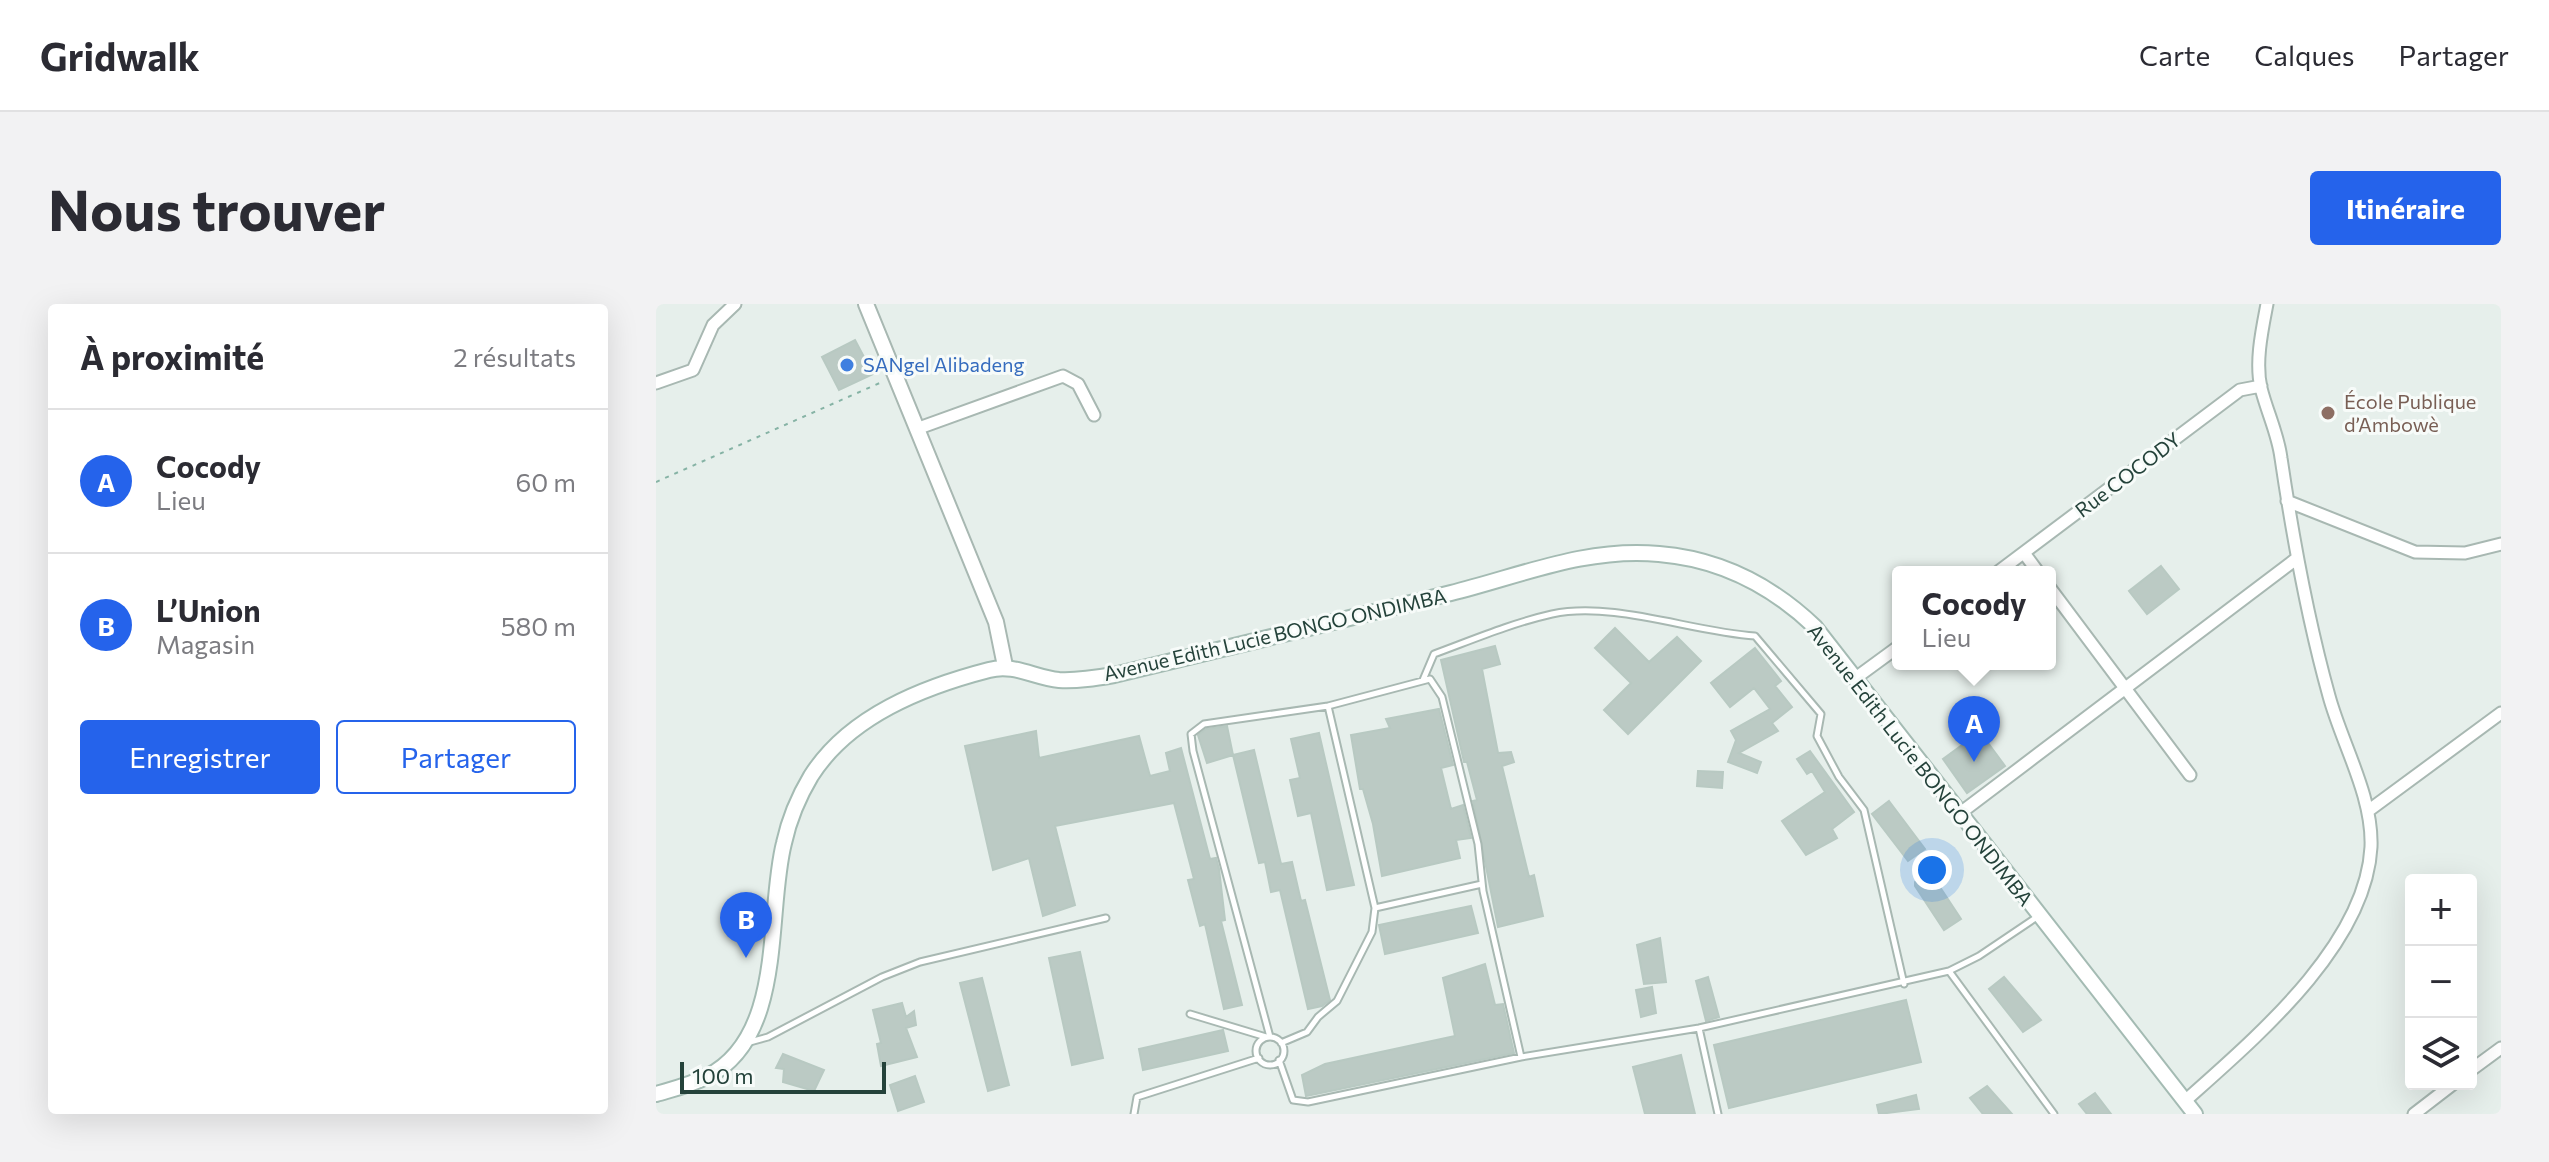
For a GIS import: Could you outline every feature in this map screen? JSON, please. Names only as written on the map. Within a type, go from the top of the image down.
[{"type":"main road","points":[[656,1094],[710,1075],[741,1044],[753,1024],[767,979],[783,844],[812,774],[843,738],[870,718],[925,691],[1005,666],[996,622],[870,306]]},
{"type":"main road","name":"Avenue Edith Lucie BONGO ONDIMBA","points":[[1005,666],[1058,680],[1114,675],[1447,594],[1585,556],[1657,553],[1699,559],[1738,572],[1773,590],[1815,627],[2195,1114]]},
{"type":"street","points":[[656,383],[693,370],[713,325],[735,304]]},
{"type":"street","points":[[2185,1101],[2271,1024],[2332,945],[2359,897],[2371,847],[2368,811],[2336,722],[2296,559],[2280,446],[2261,386],[2262,331],[2267,304]]},
{"type":"street","points":[[919,428],[1063,376],[1078,384],[1094,415]]},
{"type":"street","name":"Rue COCODY","points":[[2006,566],[2240,390],[2261,386]]},
{"type":"street","points":[[2287,501],[2415,552],[2465,553],[2501,544]]},
{"type":"street","points":[[2024,553],[2034,566]]},
{"type":"street","points":[[1959,814],[2296,559]]},
{"type":"street","points":[[2056,596],[2190,775]]},
{"type":"street","points":[[1857,677],[1892,651]]},
{"type":"street","points":[[2368,811],[2501,713]]},
{"type":"street","points":[[2477,1066],[2501,1048]]},
{"type":"street","points":[[2414,1114],[2445,1090]]},
{"type":"lane","points":[[1423,680],[1434,654],[1554,614],[1663,619],[1726,634],[1755,636],[1821,714],[1817,736],[1839,777],[1864,810],[1904,984]]},
{"type":"lane","points":[[1268,1037],[1191,734],[1204,724],[1328,706],[1430,679],[1442,697],[1478,844],[1482,884],[1521,1057]]},
{"type":"lane","points":[[1190,1014],[1281,1043],[1307,1032],[1318,1017],[1337,1001],[1372,932],[1375,908],[1328,706]]},
{"type":"lane","points":[[1375,908],[1482,884]]},
{"type":"lane","points":[[1279,1060],[1293,1100],[1301,1102],[1521,1057],[1699,1028],[1904,984],[1949,971],[1979,956],[2038,916]]},
{"type":"lane","points":[[741,1044],[768,1037],[882,977],[920,962],[1106,918]]},
{"type":"lane","points":[[1949,971],[2054,1114]]},
{"type":"lane","points":[[1699,1028],[1718,1114]]},
{"type":"lane","points":[[1259,1058],[1257,1045],[1268,1037]]},
{"type":"lane","points":[[1134,1114],[1137,1097],[1259,1058],[1271,1064],[1283,1054],[1281,1043]]},
{"type":"path","points":[[656,482],[896,376]]},
{"type":"building","name":"SANgel Alibadeng","points":[[855,340],[873,374],[839,390],[822,357]]},
{"type":"building","points":[[2161,566],[2179,589],[2147,614],[2129,591]]},
{"type":"building","points":[[1615,628],[1649,662],[1677,637],[1701,661],[1628,734],[1604,710],[1631,683],[1595,648]]},
{"type":"building","points":[[1495,646],[1500,664],[1482,669],[1498,753],[1511,752],[1514,762],[1502,766],[1529,877],[1534,875],[1543,916],[1498,927],[1473,801],[1477,800],[1467,762],[1464,762],[1441,660]]},
{"type":"building","points":[[1755,648],[1781,681],[1775,686],[1792,707],[1772,723],[1778,731],[1739,753],[1761,762],[1757,773],[1728,762],[1736,740],[1731,731],[1770,709],[1754,688],[1730,707],[1711,683]]},
{"type":"building","points":[[1439,709],[1453,765],[1441,768],[1451,809],[1463,805],[1471,838],[1456,840],[1460,858],[1382,876],[1373,824],[1363,789],[1360,789],[1351,735],[1390,728],[1386,719]]},
{"type":"building","points":[[1227,726],[1233,755],[1207,763],[1198,735],[1206,729]]},
{"type":"building","points":[[1036,731],[1039,758],[1139,736],[1150,776],[1170,771],[1166,753],[1181,748],[1210,859],[1216,858],[1219,869],[1225,920],[1221,921],[1242,1005],[1224,1009],[1205,924],[1200,926],[1188,880],[1194,879],[1174,803],[1055,826],[1075,905],[1043,916],[1029,858],[993,870],[965,746]]},
{"type":"building","points":[[1980,732],[2005,766],[1967,793],[1943,759]]},
{"type":"building","points":[[1319,733],[1354,885],[1327,890],[1311,813],[1298,816],[1290,780],[1300,778],[1291,739]]},
{"type":"building","points":[[1254,750],[1281,864],[1292,862],[1301,901],[1305,900],[1330,1000],[1322,1006],[1308,1009],[1280,890],[1271,892],[1265,862],[1259,863],[1233,755]]},
{"type":"building","points":[[1810,751],[1854,812],[1832,829],[1837,838],[1806,855],[1782,821],[1825,792],[1812,771],[1807,774],[1797,759]]},
{"type":"building","points":[[1698,771],[1723,772],[1722,788],[1697,786]]},
{"type":"building","points":[[1889,801],[1925,849],[1908,861],[1872,814]]},
{"type":"building","points":[[1930,872],[1961,919],[1944,930],[1915,886],[1915,882]]},
{"type":"building","points":[[1471,906],[1478,933],[1385,954],[1379,925]]},
{"type":"building","points":[[1660,938],[1666,982],[1644,984],[1637,945]]},
{"type":"building","points":[[1080,952],[1103,1058],[1072,1065],[1049,958]]},
{"type":"building","points":[[1485,964],[1495,1005],[1503,1004],[1514,1053],[1306,1096],[1302,1075],[1325,1064],[1455,1036],[1443,978]]},
{"type":"building","points":[[1708,977],[1719,1017],[1706,1021],[1696,981]]},
{"type":"building","points":[[2004,977],[2041,1020],[2023,1032],[1989,989]]},
{"type":"building","points":[[982,978],[1009,1085],[988,1091],[960,983]]},
{"type":"building","points":[[1652,987],[1656,1013],[1641,1017],[1636,990]]},
{"type":"building","points":[[1906,1000],[1921,1062],[1729,1108],[1714,1045]]},
{"type":"building","points":[[902,1003],[906,1017],[914,1011],[916,1025],[906,1028],[917,1057],[881,1066],[877,1044],[881,1043],[873,1010]]},
{"type":"building","points":[[1223,1030],[1228,1051],[1143,1070],[1139,1049]]},
{"type":"building","points":[[783,1054],[824,1070],[814,1091],[783,1082],[784,1069],[776,1068]]},
{"type":"building","points":[[1681,1055],[1695,1114],[1645,1114],[1633,1067]]},
{"type":"building","points":[[915,1076],[924,1102],[898,1111],[890,1085]]},
{"type":"building","points":[[1987,1086],[2012,1114],[1983,1114],[1970,1098]]},
{"type":"building","points":[[2095,1093],[2111,1114],[2087,1114],[2079,1104]]},
{"type":"building","points":[[1916,1095],[1919,1109],[1879,1114],[1877,1105]]},
{"type":"place","name":"SANgel Alibadeng","points":[[847,365]]},
{"type":"place","name":"École Publique d’Ambowè","points":[[2328,413]]},
{"type":"place","name":"Cocody","points":[[1974,762]]},
{"type":"place","name":"L’Union","points":[[746,958]]}]
